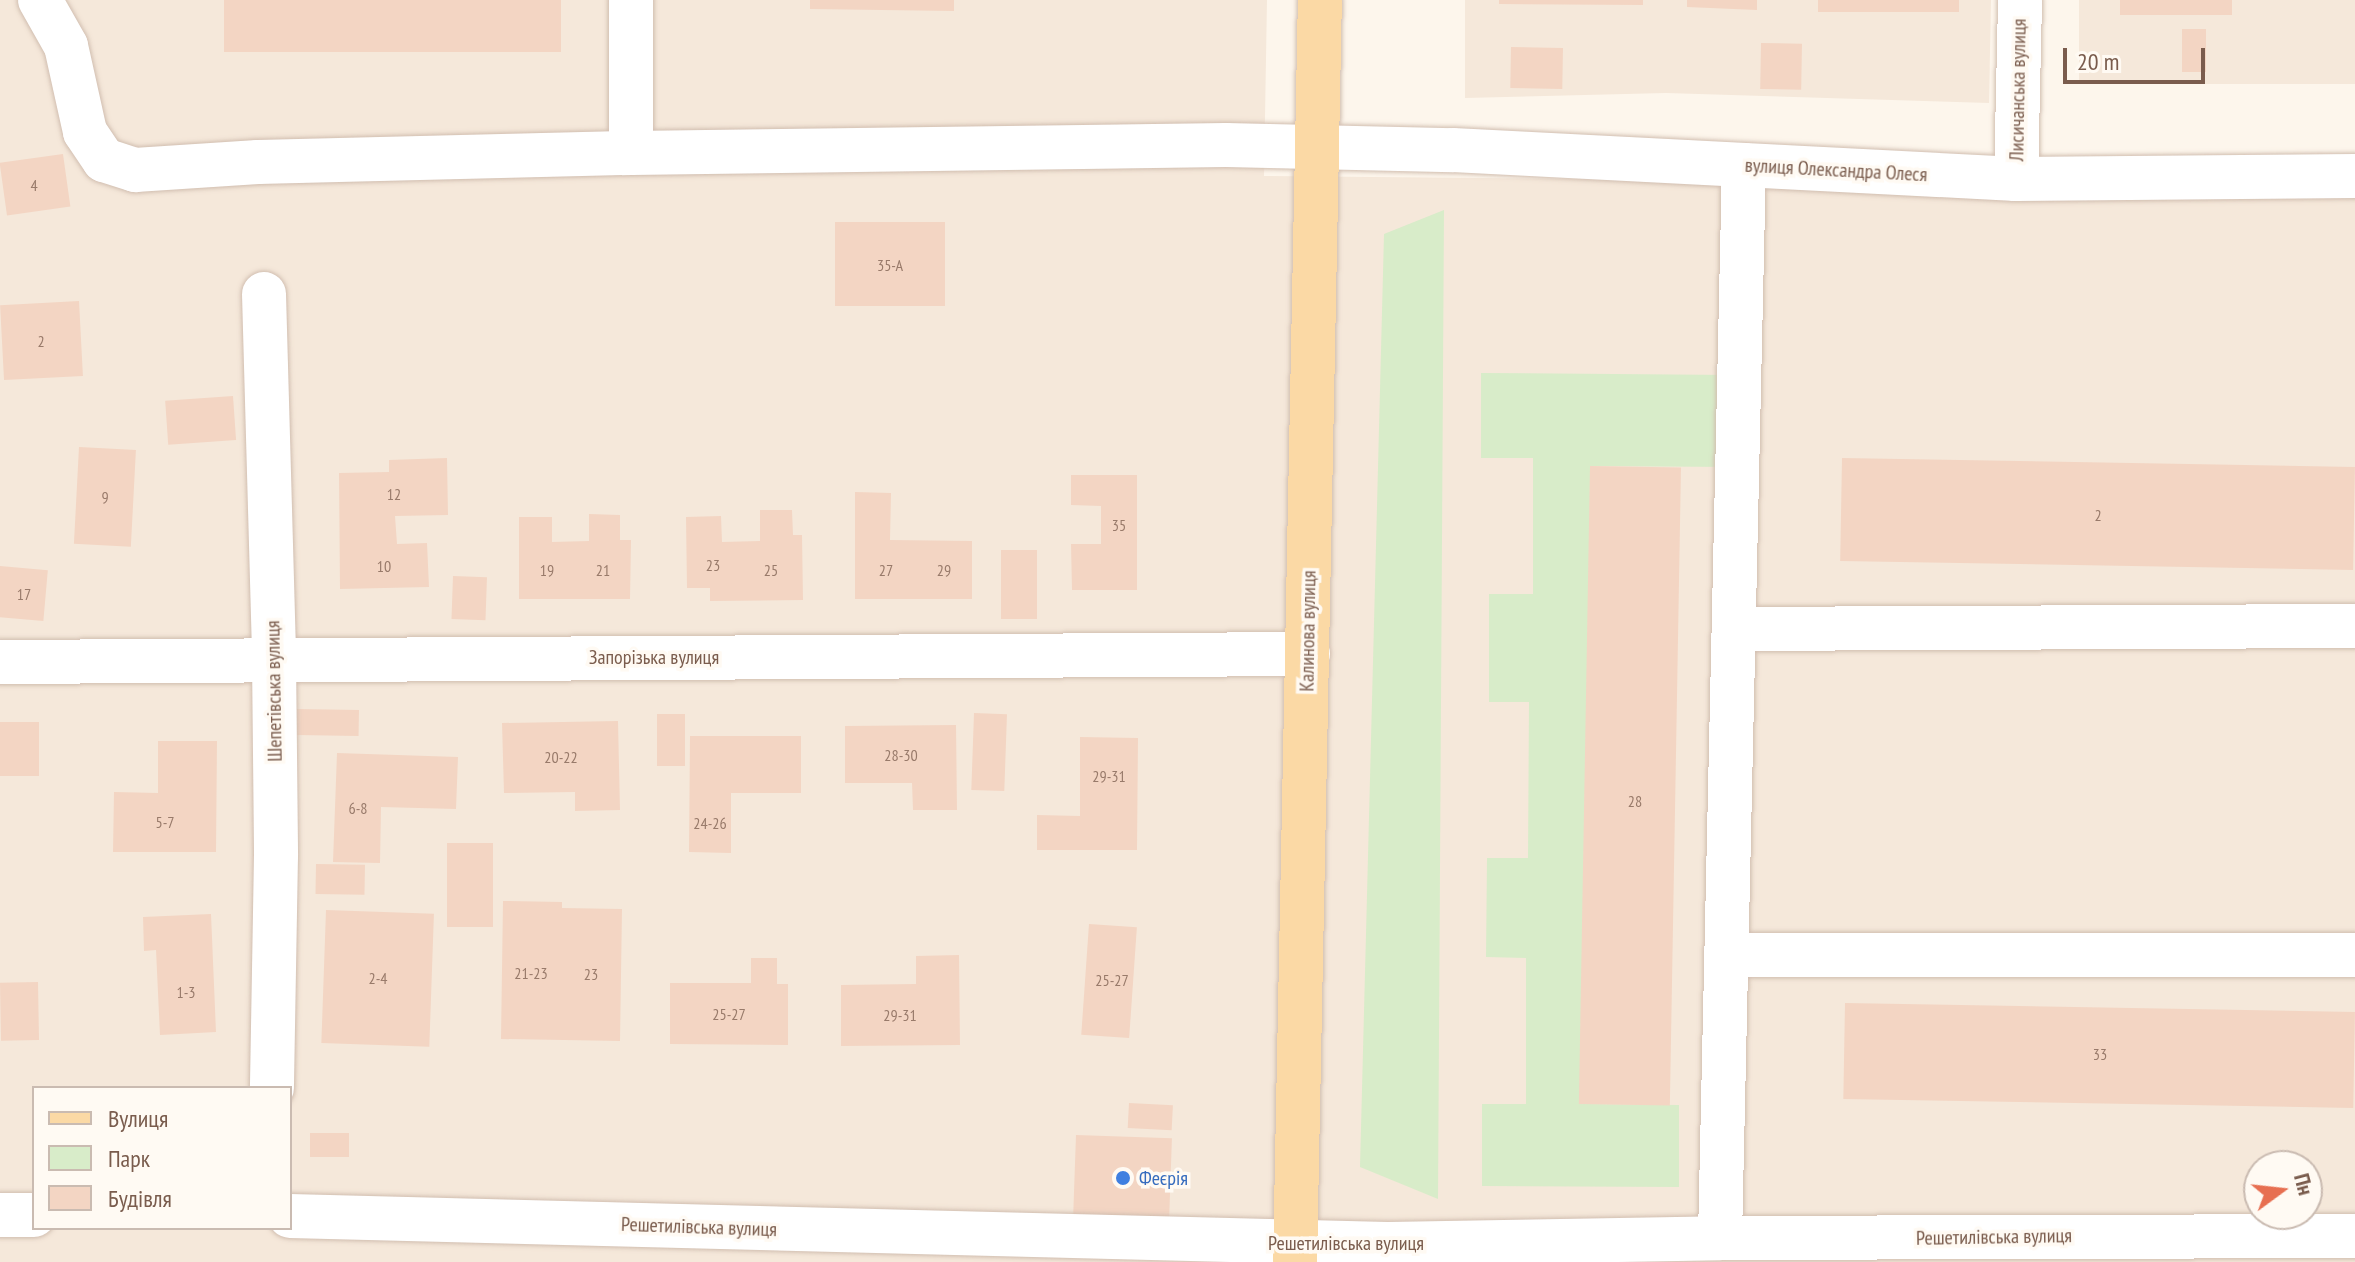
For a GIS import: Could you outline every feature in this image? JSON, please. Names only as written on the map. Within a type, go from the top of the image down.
[{"type":"main road","name":"Калинова вулиця","points":[[1295,1253],[1320,0]]},
{"type":"street","name":"вулиця Олександра Олеся","points":[[40,0],[66,46],[85,132],[104,160],[135,170],[258,162],[631,153],[1317,147],[2016,179],[2355,176]]},
{"type":"street","points":[[631,0],[631,153]]},
{"type":"street","name":"Лисичанська вулиця","points":[[2016,179],[2020,0]]},
{"type":"street","points":[[1720,1238],[1744,165]]},
{"type":"street","name":"Шепетівська вулиця","points":[[264,294],[276,855],[272,1086]]},
{"type":"street","points":[[1735,629],[2355,626]]},
{"type":"street","name":"Запорізька вулиця","points":[[0,662],[1308,654]]},
{"type":"street","points":[[1727,955],[2355,955]]},
{"type":"street","points":[[0,1215],[32,1215]]},
{"type":"street","name":"Решетилівська вулиця","points":[[292,1216],[1295,1253],[1720,1238],[1868,1251],[2067,1249],[2355,1236]]},
{"type":"shaded area","points":[[0,0],[1267,0],[1264,176],[2355,186],[2355,1262],[0,1262]]},
{"type":"shaded area","points":[[1465,0],[1991,0],[1989,103],[1666,93],[1465,98]]},
{"type":"shaded area","points":[[2079,0],[2355,0],[2355,84],[2079,84]]},
{"type":"green space","points":[[1444,210],[1438,1199],[1360,1167],[1384,234]]},
{"type":"green space","points":[[1481,373],[1734,375],[1734,467],[1590,466],[1588,1104],[1679,1105],[1679,1187],[1482,1186],[1482,1104],[1526,1104],[1526,958],[1486,957],[1487,858],[1528,858],[1529,702],[1489,702],[1489,594],[1533,594],[1533,458],[1481,458]]},
{"type":"building","points":[[224,0],[561,0],[561,52],[224,52]]},
{"type":"building","points":[[810,0],[954,0],[954,11],[810,9]]},
{"type":"building","points":[[1499,0],[1643,0],[1643,5],[1499,4]]},
{"type":"building","points":[[1687,0],[1757,0],[1757,10],[1687,7]]},
{"type":"building","points":[[1818,0],[1959,0],[1959,12],[1818,12]]},
{"type":"building","points":[[2120,0],[2232,0],[2232,15],[2120,15]]},
{"type":"building","points":[[2182,29],[2206,29],[2206,72],[2182,72]]},
{"type":"building","points":[[1761,43],[1802,44],[1801,90],[1760,89]]},
{"type":"building","points":[[1511,47],[1563,48],[1562,89],[1510,88]]},
{"type":"building","points":[[63,154],[70,206],[7,215],[0,163]]},
{"type":"building","points":[[835,222],[945,222],[945,306],[835,306]]},
{"type":"building","points":[[79,301],[83,376],[4,380],[0,305]]},
{"type":"building","points":[[233,396],[236,440],[168,445],[165,401]]},
{"type":"building","points":[[79,447],[136,450],[131,547],[74,544]]},
{"type":"building","points":[[447,458],[448,515],[395,516],[397,544],[427,543],[429,587],[340,589],[339,473],[389,472],[389,460]]},
{"type":"building","points":[[1842,458],[2355,467],[2353,570],[1840,561]]},
{"type":"building","points":[[1590,466],[1681,468],[1670,1105],[1579,1104]]},
{"type":"building","points":[[1071,475],[1137,475],[1137,590],[1072,590],[1071,544],[1101,544],[1101,506],[1071,505]]},
{"type":"building","points":[[855,492],[891,493],[890,540],[972,541],[972,599],[855,599]]},
{"type":"building","points":[[760,510],[792,510],[793,535],[802,535],[803,600],[710,601],[710,588],[687,588],[686,517],[721,516],[722,542],[760,541]]},
{"type":"building","points":[[589,514],[620,515],[620,540],[631,540],[630,599],[519,599],[519,517],[552,517],[552,542],[589,541]]},
{"type":"building","points":[[1001,550],[1037,550],[1037,619],[1001,619]]},
{"type":"building","points":[[0,566],[48,570],[43,621],[0,617]]},
{"type":"building","points":[[453,576],[487,577],[485,620],[451,619]]},
{"type":"building","points":[[297,709],[359,710],[359,736],[297,735]]},
{"type":"building","points":[[974,713],[1007,714],[1004,791],[971,790]]},
{"type":"building","points":[[657,714],[685,714],[685,766],[657,766]]},
{"type":"building","points":[[618,721],[620,810],[575,811],[575,792],[504,793],[502,723]]},
{"type":"building","points":[[0,722],[39,722],[39,776],[0,776]]},
{"type":"building","points":[[956,725],[957,810],[913,810],[912,783],[845,783],[845,726]]},
{"type":"building","points":[[690,736],[801,736],[801,793],[731,793],[731,853],[689,852]]},
{"type":"building","points":[[1080,737],[1138,738],[1137,850],[1037,850],[1037,815],[1080,816]]},
{"type":"building","points":[[158,741],[217,741],[216,852],[113,852],[114,792],[158,793]]},
{"type":"building","points":[[337,753],[458,757],[456,809],[381,807],[380,863],[333,862]]},
{"type":"building","points":[[447,843],[493,843],[493,927],[447,927]]},
{"type":"building","points":[[316,864],[365,865],[364,895],[315,894]]},
{"type":"building","points":[[503,901],[562,902],[562,908],[622,909],[620,1041],[501,1039]]},
{"type":"building","points":[[326,910],[434,914],[429,1047],[321,1043]]},
{"type":"building","points":[[211,914],[216,1032],[160,1035],[156,950],[144,951],[143,917]]},
{"type":"building","points":[[1089,924],[1137,927],[1129,1038],[1081,1035]]},
{"type":"building","points":[[959,955],[960,1045],[841,1046],[841,985],[916,984],[916,956]]},
{"type":"building","points":[[751,958],[777,958],[777,984],[788,984],[788,1045],[670,1044],[670,983],[751,983]]},
{"type":"building","points":[[38,982],[39,1040],[1,1041],[0,983]]},
{"type":"building","points":[[1845,1003],[2355,1012],[2353,1108],[1843,1099]]},
{"type":"building","points":[[1129,1103],[1173,1105],[1172,1130],[1128,1128]]},
{"type":"building","points":[[310,1133],[349,1133],[349,1157],[310,1157]]},
{"type":"building","name":"Феєрія","points":[[1076,1135],[1172,1138],[1169,1220],[1073,1217]]},
{"type":"place","name":"Феєрія","points":[[1123,1178]]}]
